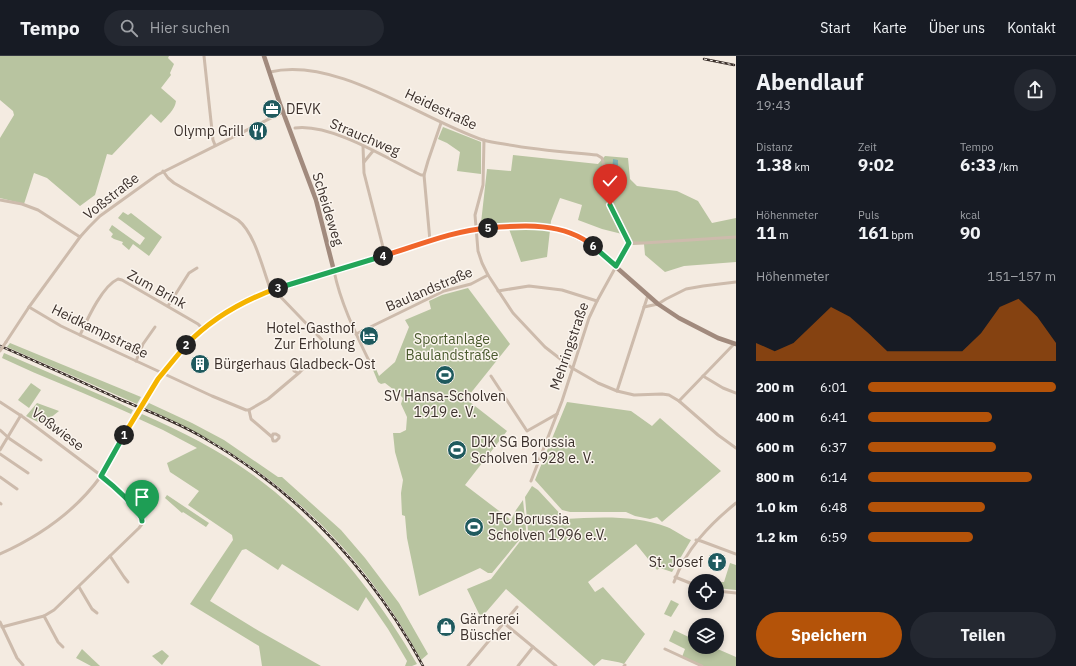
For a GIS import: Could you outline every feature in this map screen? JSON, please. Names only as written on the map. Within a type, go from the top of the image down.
[{"type":"street","points":[[204,56],[213,140],[215,145]]},
{"type":"street","name":"Scheideweg","points":[[264,56],[316,200],[339,291],[356,334],[372,367]]},
{"type":"street","name":"Heidestraße","points":[[270,72],[291,69],[310,70],[353,81],[398,101],[441,123],[484,140],[516,147],[597,155],[602,158],[610,205],[629,243]]},
{"type":"street","name":"Voßstraße","points":[[0,351],[29,307],[80,237],[100,216],[163,171],[283,112]]},
{"type":"street","points":[[430,241],[424,175],[441,123]]},
{"type":"street","name":"Strauchweg","points":[[295,128],[305,127],[341,136],[421,175],[424,175]]},
{"type":"street","points":[[484,140],[483,185],[475,215],[478,251],[488,275],[512,313],[545,347],[572,368],[598,383],[617,391],[634,395],[670,395],[736,448]]},
{"type":"street","points":[[363,146],[364,173],[385,256]]},
{"type":"street","points":[[363,163],[373,151]]},
{"type":"street","points":[[163,171],[174,183],[245,226],[251,237],[272,290],[325,343]]},
{"type":"street","points":[[0,200],[22,204],[38,210],[80,237]]},
{"type":"street","points":[[0,554],[24,543],[57,522],[72,509],[101,476],[125,433],[162,373],[180,351],[203,329],[235,308],[272,290],[430,241],[476,229],[527,225],[553,228],[570,234],[590,244],[658,304],[679,318],[699,329],[735,343],[679,401]]},
{"type":"street","points":[[629,243],[736,237]]},
{"type":"street","name":"Mehringstraße","points":[[531,481],[557,414],[582,335],[597,301],[629,243]]},
{"type":"street","points":[[168,306],[189,273],[197,268]]},
{"type":"street","name":"Baulandstraße","points":[[356,334],[444,291],[471,284],[488,275]]},
{"type":"street","name":"Zum Brink","points":[[80,335],[98,301],[110,284],[116,280],[122,280],[198,324],[203,329]]},
{"type":"street","points":[[644,307],[658,304],[686,289],[736,282]]},
{"type":"street","points":[[498,291],[529,286],[562,290],[597,301]]},
{"type":"street","points":[[617,391],[648,295]]},
{"type":"street","name":"Heidkampstraße","points":[[29,307],[61,326],[80,335],[212,396],[249,410]]},
{"type":"street","points":[[136,361],[144,344],[155,327]]},
{"type":"street","points":[[272,437],[251,419],[249,410],[268,399],[298,373]]},
{"type":"street","points":[[491,376],[524,429],[527,431],[557,414]]},
{"type":"street","points":[[703,376],[723,388],[736,393]]},
{"type":"street","name":"Voßwiese","points":[[0,402],[21,415],[101,476],[119,492],[142,517],[142,524],[139,528],[110,556]]},
{"type":"street","points":[[0,450],[21,415]]},
{"type":"street","points":[[0,430],[9,436],[10,439],[41,460]]},
{"type":"street","points":[[0,454],[28,473]]},
{"type":"street","points":[[0,476],[17,489]]},
{"type":"street","points":[[674,582],[683,561],[696,540],[717,518],[736,502]]},
{"type":"street","points":[[696,540],[736,554]]},
{"type":"street","points":[[2,627],[44,616],[59,606],[110,556],[128,582]]},
{"type":"street","points":[[675,577],[688,582]]},
{"type":"street","points":[[79,587],[92,609],[97,613]]},
{"type":"street","points":[[724,592],[736,593]]},
{"type":"street","points":[[468,666],[516,608]]},
{"type":"street","points":[[44,616],[58,642],[63,647]]},
{"type":"street","points":[[0,622],[17,658],[23,665]]},
{"type":"street","points":[[504,623],[556,666]]},
{"type":"street","points":[[518,666],[533,647]]},
{"type":"street","points":[[665,649],[702,666]]},
{"type":"green space","points":[[0,56],[169,56],[168,58],[174,64],[170,73],[171,75],[161,88],[176,101],[170,113],[161,123],[151,114],[112,155],[107,154],[95,195],[80,206],[47,178],[34,173],[24,204],[0,198],[0,138],[14,115],[13,111],[0,100]]},
{"type":"green space","points":[[443,127],[481,142],[481,174],[457,171],[460,152],[438,139]]},
{"type":"green space","points":[[513,155],[598,164],[605,156],[628,158],[630,179],[637,186],[677,191],[698,201],[712,223],[736,218],[736,262],[684,266],[665,272],[645,255],[644,244],[633,245],[626,242],[622,234],[602,229],[578,220],[582,205],[560,198],[551,221],[547,257],[521,262],[509,229],[480,232],[487,169],[511,171]]},
{"type":"green space","points":[[123,212],[128,215],[131,213],[162,237],[149,256],[133,244],[129,250],[122,244],[123,242],[111,237],[113,234],[109,230],[112,225],[140,245],[145,238],[118,218]]},
{"type":"green space","name":"Sportanlage Baulandstraße","points":[[468,288],[510,344],[466,399],[507,431],[465,485],[511,520],[523,500],[526,529],[525,533],[492,573],[488,573],[480,568],[419,596],[407,538],[405,516],[402,515],[401,493],[403,480],[395,452],[393,433],[400,433],[406,430],[407,417],[401,404],[403,398],[385,383],[381,384],[378,382],[371,365],[373,362],[379,376],[395,362],[409,327],[405,320],[431,309],[429,301],[442,295]]},
{"type":"green space","points":[[10,343],[141,397],[137,404],[7,347]]},
{"type":"green space","points":[[4,353],[133,410],[131,414],[2,358]]},
{"type":"green space","points":[[31,383],[41,390],[29,408],[18,400]]},
{"type":"green space","points":[[567,402],[631,411],[652,426],[660,418],[721,471],[662,522],[657,517],[650,519],[635,516],[626,512],[570,512],[562,510],[535,480]]},
{"type":"green space","points":[[37,403],[59,411],[49,419],[40,423],[26,416]]},
{"type":"green space","points":[[149,403],[224,440],[278,477],[282,477],[341,530],[365,558],[399,603],[428,654],[421,660],[396,617],[369,578],[338,542],[306,510],[270,480],[231,453],[190,429],[145,408]]},
{"type":"green space","points":[[142,414],[185,434],[227,457],[277,494],[323,537],[365,586],[384,612],[417,664],[405,666],[407,661],[388,629],[366,597],[358,611],[282,564],[278,570],[246,549],[242,550],[210,601],[321,666],[262,666],[259,646],[190,604],[233,540],[232,535],[188,505],[199,491],[170,472],[167,463],[197,448],[139,419]]},
{"type":"green space","points":[[532,486],[538,490],[565,519],[603,517],[643,520],[667,527],[691,540],[672,572],[660,568],[657,570],[636,544],[588,582],[595,592],[603,587],[645,634],[624,664],[602,659],[594,666],[506,589],[481,618],[467,589],[491,579],[528,531],[525,497]]},
{"type":"green space","points":[[167,495],[209,523],[206,527],[183,512],[182,513],[165,498]]},
{"type":"green space","points":[[730,563],[736,565],[736,590],[724,589],[724,582]]},
{"type":"green space","points":[[671,600],[679,604],[671,617],[664,614]]},
{"type":"green space","points":[[674,630],[688,637],[688,654],[724,654],[724,652],[736,657],[736,666],[702,666],[682,657],[685,649],[669,641]]},
{"type":"green space","points":[[82,649],[100,666],[91,666],[76,658]]},
{"type":"green space","points":[[162,650],[169,656],[162,665],[152,656]]},
{"type":"water","points":[[613,159],[618,160],[618,175],[612,174]]},
{"type":"railway","points":[[704,59],[734,65]]},
{"type":"railway","points":[[0,346],[183,427],[239,460],[271,483],[302,509],[330,536],[356,566],[380,597],[403,631],[423,666]]},
{"type":"place","name":"DEVK","points":[[272,109]]},
{"type":"place","name":"Olymp Grill","points":[[258,131]]},
{"type":"place","name":"Hotel-Gasthof Zur Erholung","points":[[369,336]]},
{"type":"place","name":"Bürgerhaus Gladbeck-Ost","points":[[200,364]]},
{"type":"place","name":"SV Hansa-Scholven 1919 e. V.","points":[[445,375]]},
{"type":"place","name":"DJK SG Borussia Scholven 1928 e. V.","points":[[457,450]]},
{"type":"place","name":"JFC Borussia Scholven 1996 e.V.","points":[[474,527]]},
{"type":"place","name":"St. Josef","points":[[717,562]]},
{"type":"place","name":"Gärtnerei Büscher","points":[[446,627]]},
{"type":"route","points":[[142,521],[142,517],[132,505],[101,476],[125,433],[168,365],[191,340],[222,316],[271,290],[430,241],[476,229],[527,225],[553,228],[570,234],[590,244],[616,266],[629,243],[610,205]]}]
